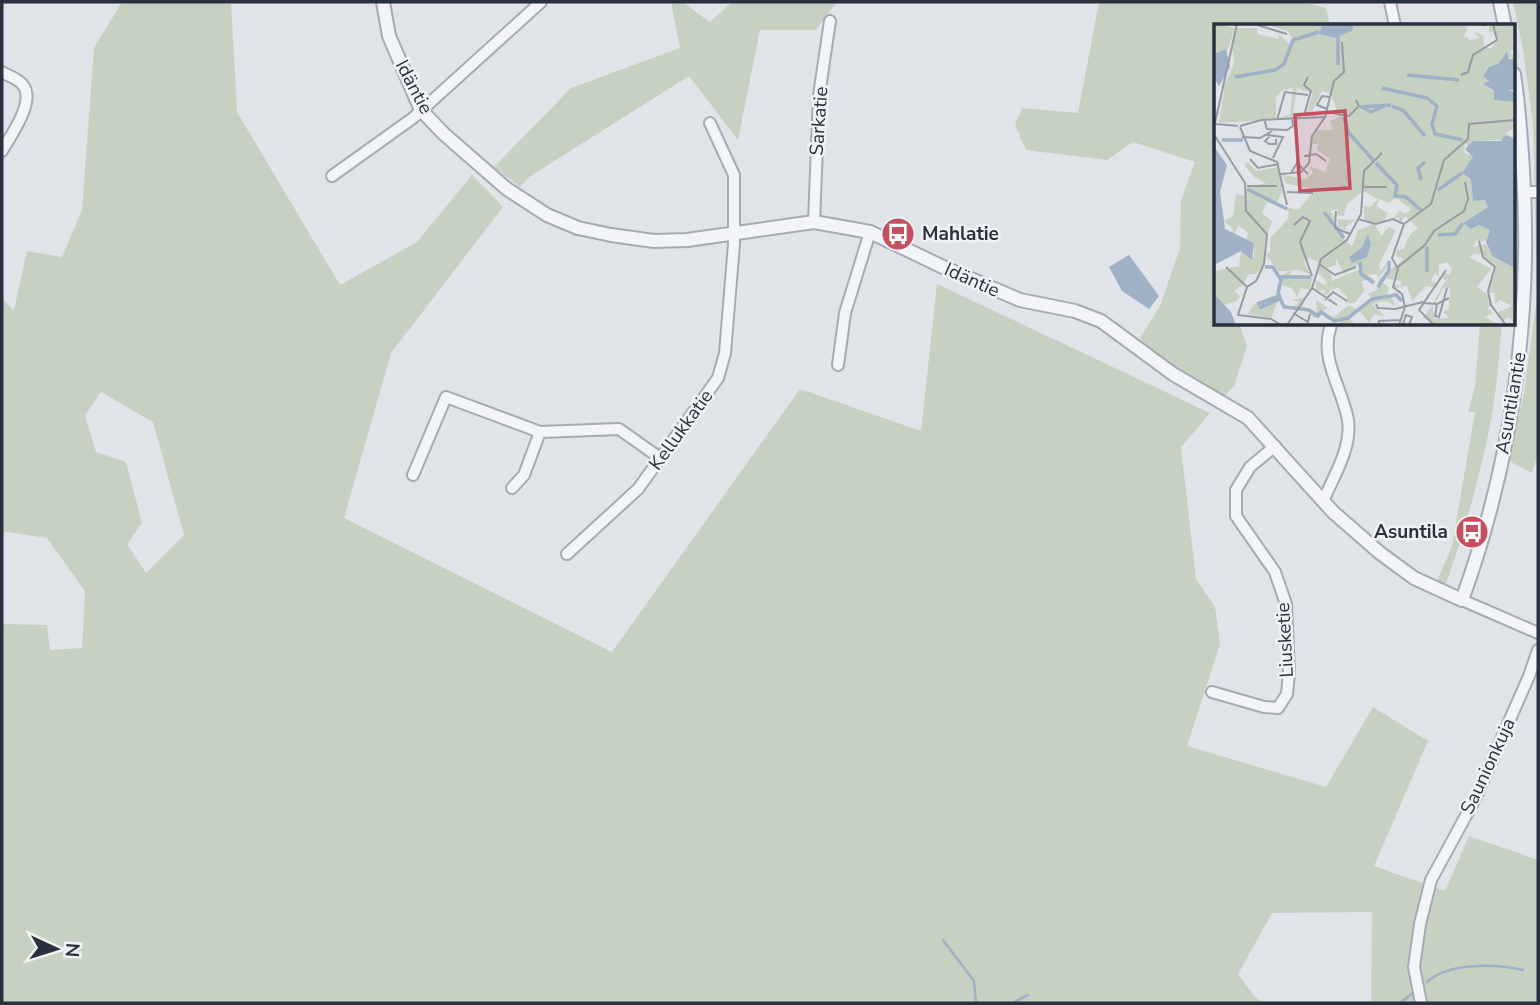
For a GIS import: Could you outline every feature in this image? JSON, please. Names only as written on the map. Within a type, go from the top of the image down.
[{"type":"street","name":"Idäntie","points":[[383,2],[389,36],[421,110],[507,190],[547,215],[578,228],[611,236],[654,241],[687,240],[814,222],[870,232],[1020,300],[1075,311],[1101,321],[1173,374],[1248,418],[1333,512],[1397,566],[1430,587],[1462,600]]},
{"type":"street","points":[[332,176],[413,118],[541,2]]},
{"type":"street","points":[[1390,2],[1395,24]]},
{"type":"street","points":[[1500,2],[1505,24]]},
{"type":"street","name":"Sarkatie","points":[[814,222],[819,94],[830,21]]},
{"type":"street","points":[[2,72],[20,81],[27,90],[26,106],[2,151]]},
{"type":"street","name":"Asuntilantie","points":[[1462,600],[1487,517],[1513,410],[1522,335],[1532,192],[1516,87]]},
{"type":"street","name":"Kellukkatie","points":[[567,554],[638,489],[718,378],[725,353],[734,232],[734,175],[710,123]]},
{"type":"street","points":[[838,365],[845,313],[870,232]]},
{"type":"street","points":[[1324,499],[1348,437],[1348,421],[1326,351],[1326,337],[1331,326]]},
{"type":"street","points":[[413,475],[446,397],[540,432],[619,429],[660,458]]},
{"type":"street","points":[[512,488],[524,475],[540,432]]},
{"type":"street","name":"Liusketie","points":[[1212,692],[1264,707],[1279,708],[1287,694],[1289,673],[1286,604],[1275,572],[1236,516],[1236,490],[1250,467],[1275,446]]},
{"type":"street","points":[[1462,600],[1538,633]]},
{"type":"street","name":"Saunionkuja","points":[[1421,1003],[1414,967],[1420,924],[1431,880],[1475,799],[1538,650]]},
{"type":"green space","points":[[122,2],[231,2],[237,112],[340,285],[417,242],[472,175],[503,207],[391,353],[344,518],[612,652],[800,389],[921,431],[937,284],[1210,413],[1181,447],[1196,579],[1215,607],[1220,644],[1187,746],[1326,787],[1373,707],[1428,741],[1374,866],[1445,891],[1469,836],[1538,860],[1538,1003],[1371,1003],[1372,912],[1272,913],[1238,974],[1254,996],[1264,1003],[2,1003],[2,624],[47,625],[50,650],[82,648],[85,591],[47,538],[2,531],[2,299],[14,310],[27,251],[62,257],[82,210],[94,48]],"holes":[[[101,392],[153,422],[184,535],[146,573],[127,544],[142,523],[126,462],[96,452],[85,415]]]},
{"type":"green space","points":[[671,2],[682,2],[710,22],[732,2],[837,2],[816,30],[760,30],[738,140],[689,76],[529,177],[520,187],[494,167],[571,88],[680,48]]},
{"type":"green space","points":[[1099,2],[1305,2],[1326,8],[1330,24],[1214,24],[1214,326],[1240,326],[1247,346],[1234,386],[1225,396],[1151,351],[1140,338],[1160,306],[1180,248],[1181,200],[1195,162],[1133,142],[1107,160],[1026,150],[1015,125],[1022,108],[1078,113]]},
{"type":"green space","points":[[1513,2],[1538,2],[1538,454],[1532,473],[1509,461],[1524,393],[1537,297],[1533,125],[1523,49]]},
{"type":"green space","points":[[1480,326],[1502,326],[1494,404],[1483,458],[1445,586],[1436,584],[1452,546],[1475,412],[1468,412],[1475,387]]},
{"type":"water","points":[[1129,255],[1159,296],[1149,309],[1122,291],[1109,267]]},
{"type":"waterway","points":[[943,940],[974,981],[976,1003]]},
{"type":"waterway","points":[[1427,982],[1447,971],[1473,966],[1523,970]]},
{"type":"waterway","points":[[1400,1003],[1414,992]]},
{"type":"waterway","points":[[1012,1003],[1028,995]]},
{"type":"place","name":"Mahlatie","points":[[898,234]]},
{"type":"place","name":"Asuntila","points":[[1472,532]]}]
